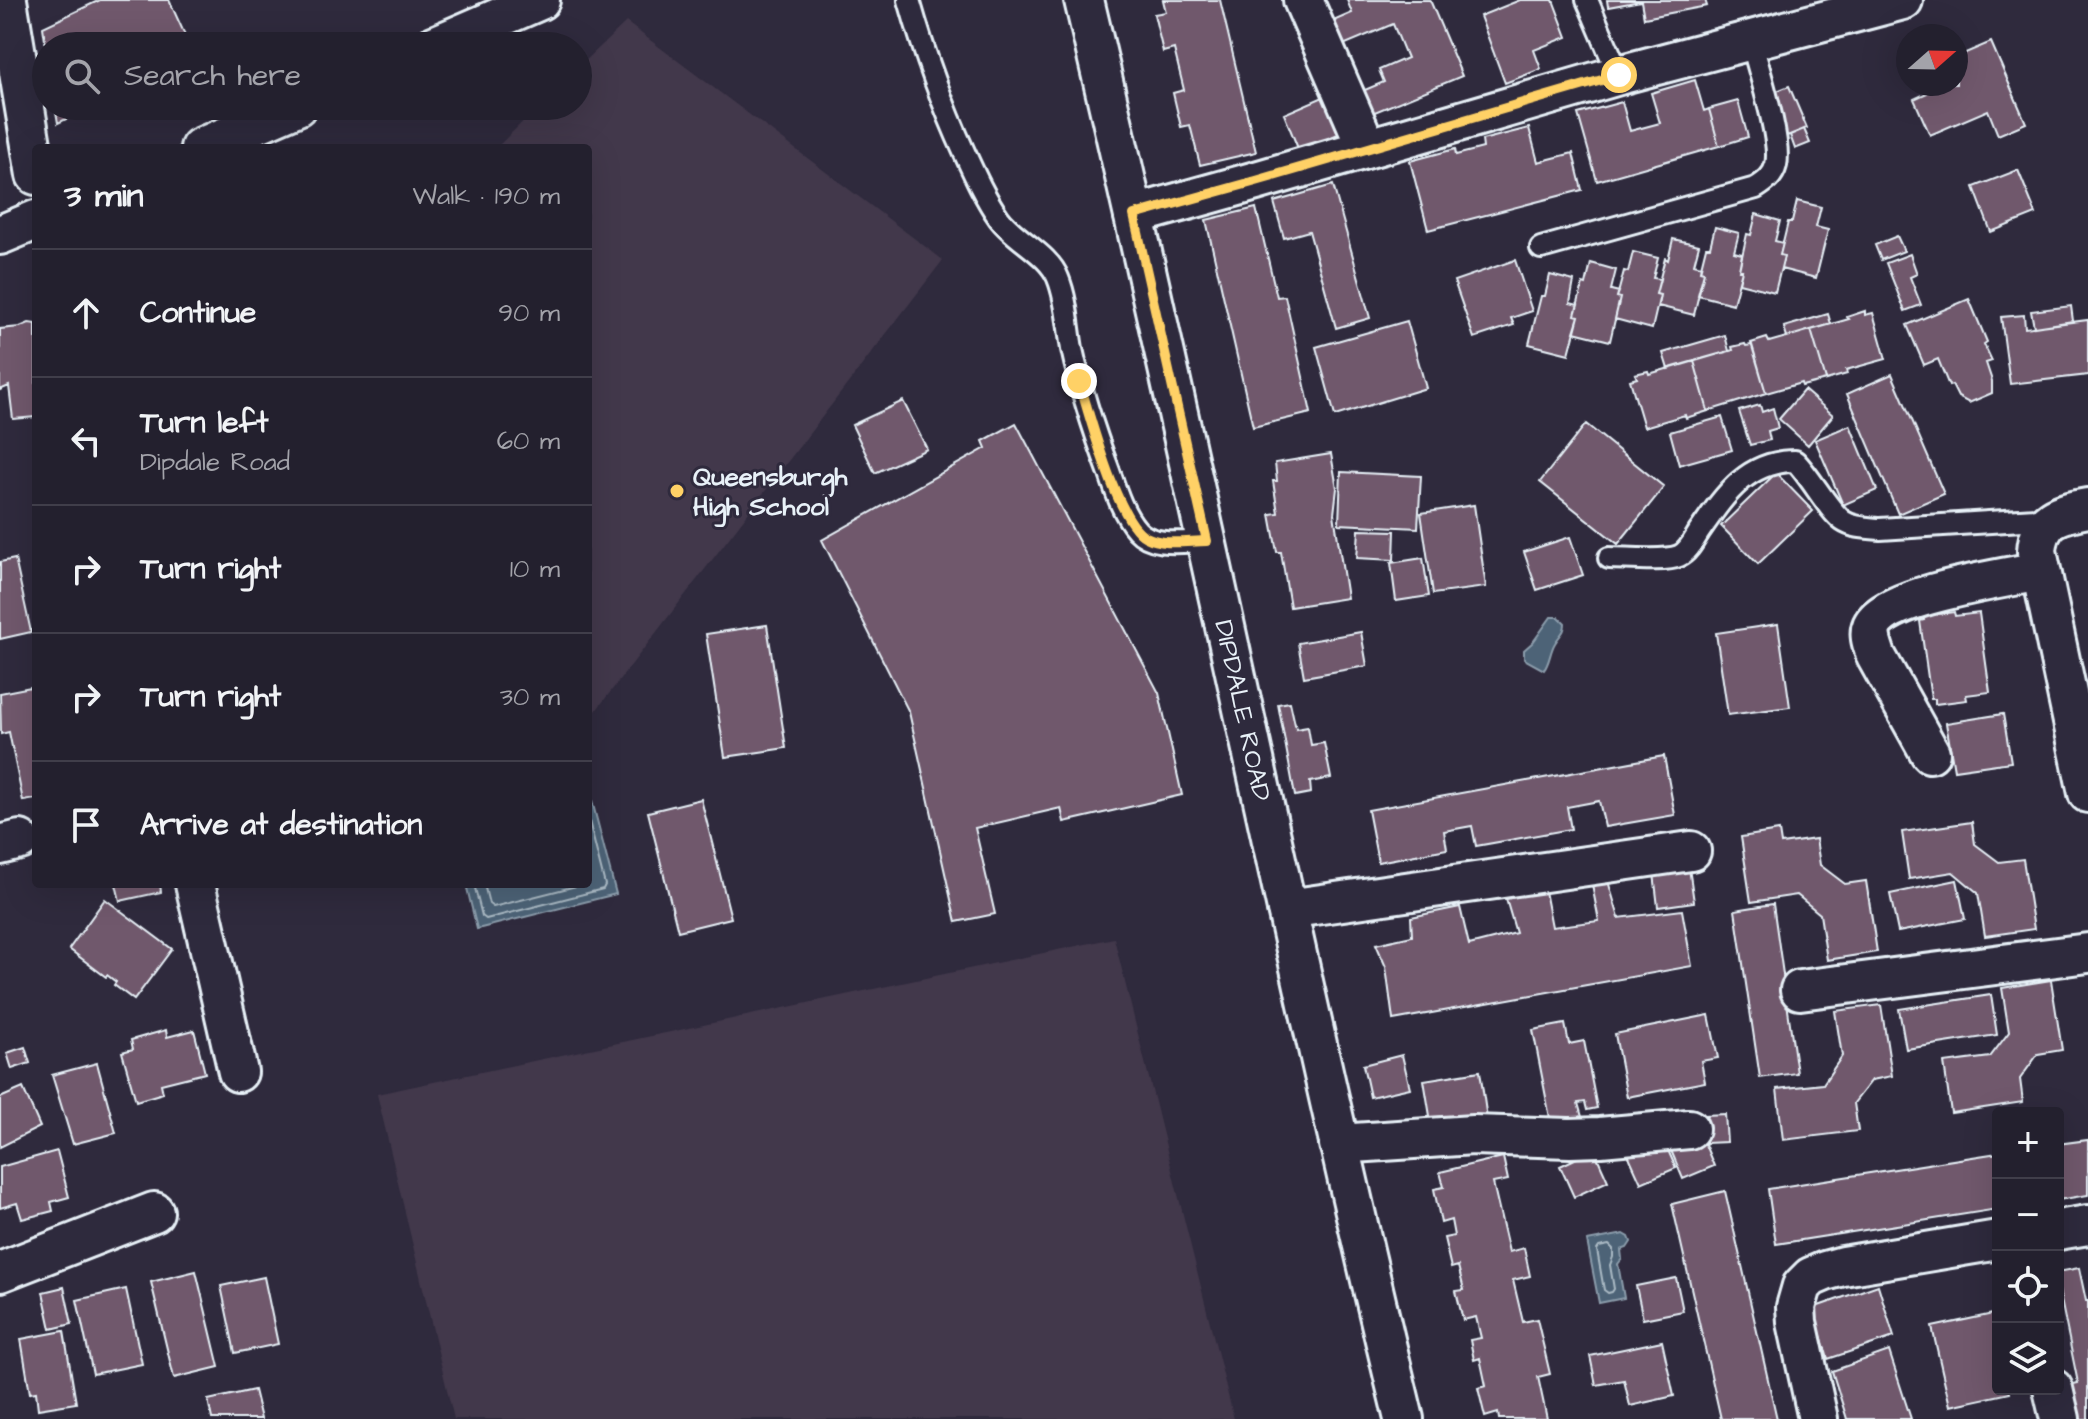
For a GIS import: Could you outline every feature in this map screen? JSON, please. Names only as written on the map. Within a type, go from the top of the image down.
[{"type":"street","points":[[7,0],[32,151]]},
{"type":"street","points":[[466,32],[540,0]]},
{"type":"street","name":"DIPDALE ROAD","points":[[1084,0],[1339,1144],[1404,1419]]},
{"type":"street","points":[[1303,0],[1367,148]]},
{"type":"street","points":[[1134,215],[1619,75],[1903,0]]},
{"type":"street","points":[[209,144],[265,120]]},
{"type":"street","points":[[0,235],[32,222]]},
{"type":"street","points":[[2069,512],[2038,537],[2037,551],[2088,793]]},
{"type":"street","points":[[1930,753],[1876,656],[1871,640],[1872,627],[1879,616],[1892,607],[1919,597],[2040,571]]},
{"type":"street","points":[[1287,909],[1691,851]]},
{"type":"street","points":[[196,888],[238,1072]]},
{"type":"street","points":[[1800,990],[2088,953]]},
{"type":"street","points":[[1339,1144],[1473,1135],[1600,1137],[1689,1129]]},
{"type":"street","points":[[0,1272],[154,1212]]},
{"type":"street","points":[[2064,1229],[2088,1225]]},
{"type":"street","points":[[1818,1419],[1797,1322],[1796,1307],[1802,1286],[1811,1277],[1843,1266],[1992,1241]]},
{"type":"street","points":[[2054,1395],[2060,1419]]},
{"type":"lane","points":[[909,0],[930,70],[979,184],[1000,220],[1048,263],[1059,279],[1079,381],[1097,440],[1127,516],[1139,532],[1154,540],[1207,541]]},
{"type":"lane","points":[[1587,0],[1619,75]]},
{"type":"lane","points":[[1541,248],[1756,188],[1770,179],[1776,166],[1775,137],[1751,40]]},
{"type":"lane","points":[[1609,558],[1679,555],[1691,545],[1734,486],[1756,469],[1779,461],[1795,461],[1843,521],[1860,527],[1880,529],[2069,512]]},
{"type":"shaded area","name":"Queensburgh High School","points":[[626,22],[943,260],[592,716],[592,144],[500,144],[525,120],[592,120],[592,55]]},
{"type":"shaded area","points":[[1114,938],[1234,1419],[454,1419],[377,1094]]},
{"type":"water","points":[[1551,617],[1559,617],[1565,626],[1544,670],[1524,659],[1524,650]]},
{"type":"water","points":[[592,801],[616,894],[477,929],[467,888],[592,888]]},
{"type":"water","points":[[1624,1234],[1631,1242],[1621,1250],[1622,1259],[1618,1264],[1624,1298],[1599,1303],[1587,1241]]},
{"type":"building","points":[[100,0],[169,0],[184,32],[44,32],[43,27]]},
{"type":"building","points":[[1163,0],[1220,0],[1256,152],[1200,165],[1190,125],[1181,127],[1173,93],[1184,90],[1174,49],[1163,52],[1154,14],[1166,12]]},
{"type":"building","points":[[1347,0],[1430,0],[1462,76],[1370,114],[1360,92],[1384,82],[1379,70],[1407,58],[1393,24],[1341,46],[1331,22],[1352,13]]},
{"type":"building","points":[[1520,0],[1553,0],[1567,37],[1534,50],[1541,69],[1505,83],[1480,16]]},
{"type":"building","points":[[1607,0],[1705,0],[1707,6],[1644,18],[1641,1],[1608,7]]},
{"type":"building","points":[[1991,42],[2026,123],[1998,135],[1988,110],[1930,135],[1914,99],[1920,96],[1968,96],[1968,52]]},
{"type":"building","points":[[1695,80],[1704,111],[1709,109],[1719,146],[1597,181],[1578,114],[1622,102],[1630,131],[1660,123],[1651,93]]},
{"type":"building","points":[[1789,86],[1807,128],[1787,136],[1769,94]]},
{"type":"building","points":[[1330,94],[1345,131],[1299,151],[1284,114]]},
{"type":"building","points":[[1738,101],[1748,137],[1719,146],[1709,109]]},
{"type":"building","points":[[1529,128],[1538,162],[1573,153],[1582,190],[1428,230],[1410,161],[1455,149],[1456,155],[1483,148],[1482,140]]},
{"type":"building","points":[[1804,129],[1810,143],[1795,149],[1790,135]]},
{"type":"building","points":[[2018,170],[2036,214],[1991,232],[1974,187]]},
{"type":"building","points":[[1333,185],[1370,318],[1336,328],[1309,231],[1284,238],[1274,202]]},
{"type":"building","points":[[1797,201],[1821,207],[1816,227],[1828,230],[1816,278],[1781,269],[1784,256],[1780,255]]},
{"type":"building","points":[[1256,208],[1277,297],[1285,296],[1311,413],[1253,427],[1206,220]]},
{"type":"building","points":[[1756,214],[1780,221],[1775,241],[1783,243],[1780,255],[1784,256],[1775,292],[1739,283],[1747,234],[1751,235]]},
{"type":"building","points":[[1715,227],[1739,233],[1734,252],[1742,254],[1739,270],[1742,270],[1733,304],[1698,295],[1706,247],[1710,247]]},
{"type":"building","points":[[1897,236],[1904,251],[1881,260],[1875,245]]},
{"type":"building","points":[[1673,239],[1699,245],[1694,264],[1701,266],[1700,271],[1704,272],[1694,315],[1658,306],[1660,295],[1656,294]]},
{"type":"building","points":[[1633,252],[1658,258],[1653,278],[1660,279],[1656,294],[1660,295],[1652,329],[1615,319],[1620,298],[1617,297]]},
{"type":"building","points":[[1910,254],[1917,274],[1910,277],[1921,305],[1905,311],[1886,263]]},
{"type":"building","points":[[1515,260],[1532,311],[1511,318],[1514,325],[1474,338],[1454,281]]},
{"type":"building","points":[[1591,263],[1616,270],[1611,290],[1619,292],[1617,297],[1620,298],[1610,341],[1574,332],[1579,316],[1575,315]]},
{"type":"building","points":[[1550,275],[1574,281],[1570,303],[1578,305],[1575,315],[1579,316],[1569,354],[1529,344],[1541,296],[1545,296]]},
{"type":"building","points":[[1969,299],[1992,361],[1986,363],[1992,393],[1969,403],[1958,397],[1952,385],[1949,386],[1938,359],[1924,365],[1907,325]]},
{"type":"building","points":[[2071,306],[2073,321],[2034,327],[2031,311]]},
{"type":"building","points":[[1865,311],[1865,315],[1873,313],[1886,359],[1846,370],[1847,374],[1826,380],[1811,330]]},
{"type":"building","points":[[1828,314],[1831,324],[1787,337],[1784,327]]},
{"type":"building","points":[[2024,315],[2025,328],[2088,320],[2088,375],[2010,384],[2001,317]]},
{"type":"building","points":[[1407,321],[1426,388],[1335,416],[1316,347]]},
{"type":"building","points":[[32,323],[32,417],[13,419],[9,386],[0,390],[0,329]]},
{"type":"building","points":[[1811,330],[1826,380],[1766,393],[1751,343],[1767,338],[1769,342]]},
{"type":"building","points":[[1725,335],[1729,351],[1668,369],[1663,353]]},
{"type":"building","points":[[1745,344],[1752,345],[1766,393],[1708,411],[1694,361]]},
{"type":"building","points":[[1694,361],[1708,411],[1644,427],[1630,380],[1637,378],[1635,374],[1648,371],[1649,374]]},
{"type":"building","points":[[1892,374],[1944,494],[1898,514],[1847,394]]},
{"type":"building","points":[[1804,390],[1833,415],[1808,445],[1779,419]]},
{"type":"building","points":[[903,401],[927,449],[875,473],[852,425]]},
{"type":"building","points":[[1760,405],[1762,412],[1773,408],[1778,428],[1768,431],[1770,440],[1750,445],[1739,411]]},
{"type":"building","points":[[1722,417],[1732,450],[1679,465],[1670,432]]},
{"type":"building","points":[[1016,423],[1159,693],[1182,795],[1064,822],[1061,808],[975,828],[995,914],[956,922],[909,712],[822,540],[986,448],[983,441]]},
{"type":"building","points":[[1586,424],[1664,487],[1618,544],[1540,482]]},
{"type":"building","points":[[1850,425],[1877,490],[1843,505],[1815,440]]},
{"type":"building","points":[[1331,454],[1337,488],[1334,514],[1347,598],[1290,607],[1281,552],[1277,552],[1270,514],[1278,513],[1273,481],[1277,481],[1275,463]]},
{"type":"building","points":[[1341,472],[1421,476],[1418,528],[1339,524]]},
{"type":"building","points":[[1776,473],[1813,511],[1758,564],[1721,526]]},
{"type":"building","points":[[1474,505],[1486,587],[1433,594],[1421,513]]},
{"type":"building","points":[[1359,530],[1395,531],[1394,560],[1357,558]]},
{"type":"building","points":[[1570,537],[1583,575],[1537,590],[1524,552]]},
{"type":"building","points":[[1423,558],[1429,596],[1396,601],[1391,563]]},
{"type":"building","points":[[15,559],[31,632],[0,639],[0,562]]},
{"type":"building","points":[[1954,612],[1955,616],[1979,613],[1990,692],[1966,695],[1967,700],[1935,704],[1935,699],[1931,699],[1920,621],[1924,620],[1923,616]]},
{"type":"building","points":[[1778,624],[1790,707],[1728,715],[1716,633]]},
{"type":"building","points":[[767,625],[786,748],[725,757],[706,634]]},
{"type":"building","points":[[1361,632],[1367,666],[1304,677],[1298,643]]},
{"type":"building","points":[[32,687],[32,800],[23,801],[9,732],[1,734],[0,693]]},
{"type":"building","points":[[1290,702],[1296,729],[1308,727],[1311,745],[1324,743],[1331,778],[1310,782],[1311,793],[1295,796],[1278,704]]},
{"type":"building","points":[[2003,714],[2011,762],[1954,770],[1946,723]]},
{"type":"building","points":[[1664,756],[1675,815],[1605,827],[1599,801],[1567,807],[1571,829],[1476,846],[1472,826],[1444,831],[1447,849],[1378,862],[1368,810]]},
{"type":"building","points":[[701,799],[731,918],[678,931],[648,812]]},
{"type":"building","points":[[1972,822],[1975,844],[1999,862],[2023,859],[2034,929],[1985,936],[1978,893],[1953,872],[1909,879],[1902,832]]},
{"type":"building","points":[[1779,831],[1781,844],[1816,839],[1820,865],[1845,884],[1866,881],[1877,952],[1827,960],[1820,914],[1797,895],[1751,902],[1741,837]]},
{"type":"building","points":[[1689,868],[1694,902],[1658,907],[1654,873]]},
{"type":"building","points":[[1957,880],[1965,919],[1898,932],[1890,894]]},
{"type":"building","points":[[1608,881],[1619,918],[1682,910],[1692,966],[1393,1020],[1386,967],[1376,944],[1412,936],[1411,917],[1460,907],[1469,945],[1516,933],[1506,899],[1545,891],[1552,927],[1599,921],[1592,885]]},
{"type":"building","points":[[117,888],[160,888],[161,892],[120,901]]},
{"type":"building","points":[[105,899],[172,949],[134,1000],[114,985],[116,982],[69,949]]},
{"type":"building","points":[[1773,904],[1797,1073],[1760,1078],[1735,910]]},
{"type":"building","points":[[2051,980],[2062,1050],[2038,1054],[2020,1079],[2023,1102],[1951,1113],[1944,1063],[1990,1057],[2009,1032],[2002,988]]},
{"type":"building","points":[[1991,995],[1997,1035],[1906,1049],[1899,1009]]},
{"type":"building","points":[[1881,1005],[1892,1076],[1872,1080],[1854,1103],[1858,1131],[1783,1140],[1777,1089],[1823,1084],[1842,1056],[1835,1011]]},
{"type":"building","points":[[1709,1015],[1718,1058],[1701,1061],[1705,1082],[1627,1097],[1615,1034]]},
{"type":"building","points":[[1565,1024],[1569,1044],[1584,1041],[1597,1108],[1587,1110],[1585,1102],[1578,1103],[1582,1117],[1551,1123],[1533,1030]]},
{"type":"building","points":[[166,1030],[167,1037],[194,1030],[205,1073],[161,1084],[163,1093],[136,1101],[122,1052],[133,1049],[131,1040]]},
{"type":"building","points":[[25,1047],[30,1063],[12,1069],[7,1053]]},
{"type":"building","points":[[1402,1055],[1410,1088],[1370,1097],[1363,1065]]},
{"type":"building","points":[[97,1063],[116,1133],[73,1144],[52,1075]]},
{"type":"building","points":[[1480,1071],[1487,1119],[1432,1128],[1424,1080]]},
{"type":"building","points":[[23,1088],[40,1127],[0,1147],[0,1098]]},
{"type":"building","points":[[1725,1114],[1727,1142],[1706,1143],[1705,1115]]},
{"type":"building","points":[[1701,1135],[1714,1166],[1683,1179],[1670,1148]]},
{"type":"building","points":[[1662,1137],[1676,1168],[1641,1183],[1627,1152]]},
{"type":"building","points":[[2088,1140],[2088,1195],[2064,1199],[2064,1143]]},
{"type":"building","points":[[1594,1150],[1608,1181],[1574,1197],[1560,1166]]},
{"type":"building","points":[[57,1151],[69,1197],[51,1202],[53,1211],[22,1219],[17,1203],[0,1208],[0,1167]]},
{"type":"building","points":[[1992,1154],[1992,1210],[1776,1244],[1768,1189]]},
{"type":"building","points":[[1503,1157],[1508,1180],[1493,1183],[1509,1252],[1524,1248],[1530,1276],[1513,1280],[1523,1322],[1537,1319],[1550,1374],[1538,1377],[1547,1419],[1499,1419],[1498,1413],[1485,1417],[1478,1388],[1486,1386],[1480,1358],[1474,1360],[1470,1340],[1481,1338],[1476,1317],[1463,1320],[1456,1291],[1464,1290],[1458,1266],[1451,1268],[1444,1238],[1454,1236],[1451,1220],[1441,1223],[1434,1189],[1444,1187],[1440,1172]]},
{"type":"building","points":[[1725,1191],[1777,1419],[1721,1419],[1672,1204]]},
{"type":"building","points":[[2079,1268],[2088,1301],[2088,1419],[2076,1419],[2069,1385],[2078,1383],[2064,1314],[2064,1271]]},
{"type":"building","points":[[196,1271],[219,1367],[174,1378],[151,1282]]},
{"type":"building","points":[[264,1277],[278,1344],[235,1353],[221,1286]]},
{"type":"building","points":[[1676,1278],[1683,1311],[1643,1319],[1636,1286]]},
{"type":"building","points":[[1878,1285],[1894,1337],[1828,1359],[1813,1308]]},
{"type":"building","points":[[64,1287],[72,1324],[51,1329],[43,1292]]},
{"type":"building","points":[[126,1289],[142,1364],[93,1374],[77,1300]]},
{"type":"building","points":[[1992,1314],[1992,1395],[2001,1395],[1950,1406],[1932,1327]]},
{"type":"building","points":[[64,1331],[76,1403],[38,1409],[36,1392],[30,1393],[21,1339]]},
{"type":"building","points":[[1662,1341],[1674,1396],[1630,1406],[1624,1380],[1596,1385],[1590,1356]]},
{"type":"building","points":[[1889,1351],[1911,1419],[1847,1419],[1832,1371]]},
{"type":"building","points":[[254,1390],[261,1419],[212,1419],[208,1400]]},
{"type":"place","name":"Queensburgh High School","points":[[677,491]]},
{"type":"route","points":[[1079,381],[1120,502],[1139,532],[1154,540],[1168,542],[1207,541],[1134,215],[1619,75]]}]
